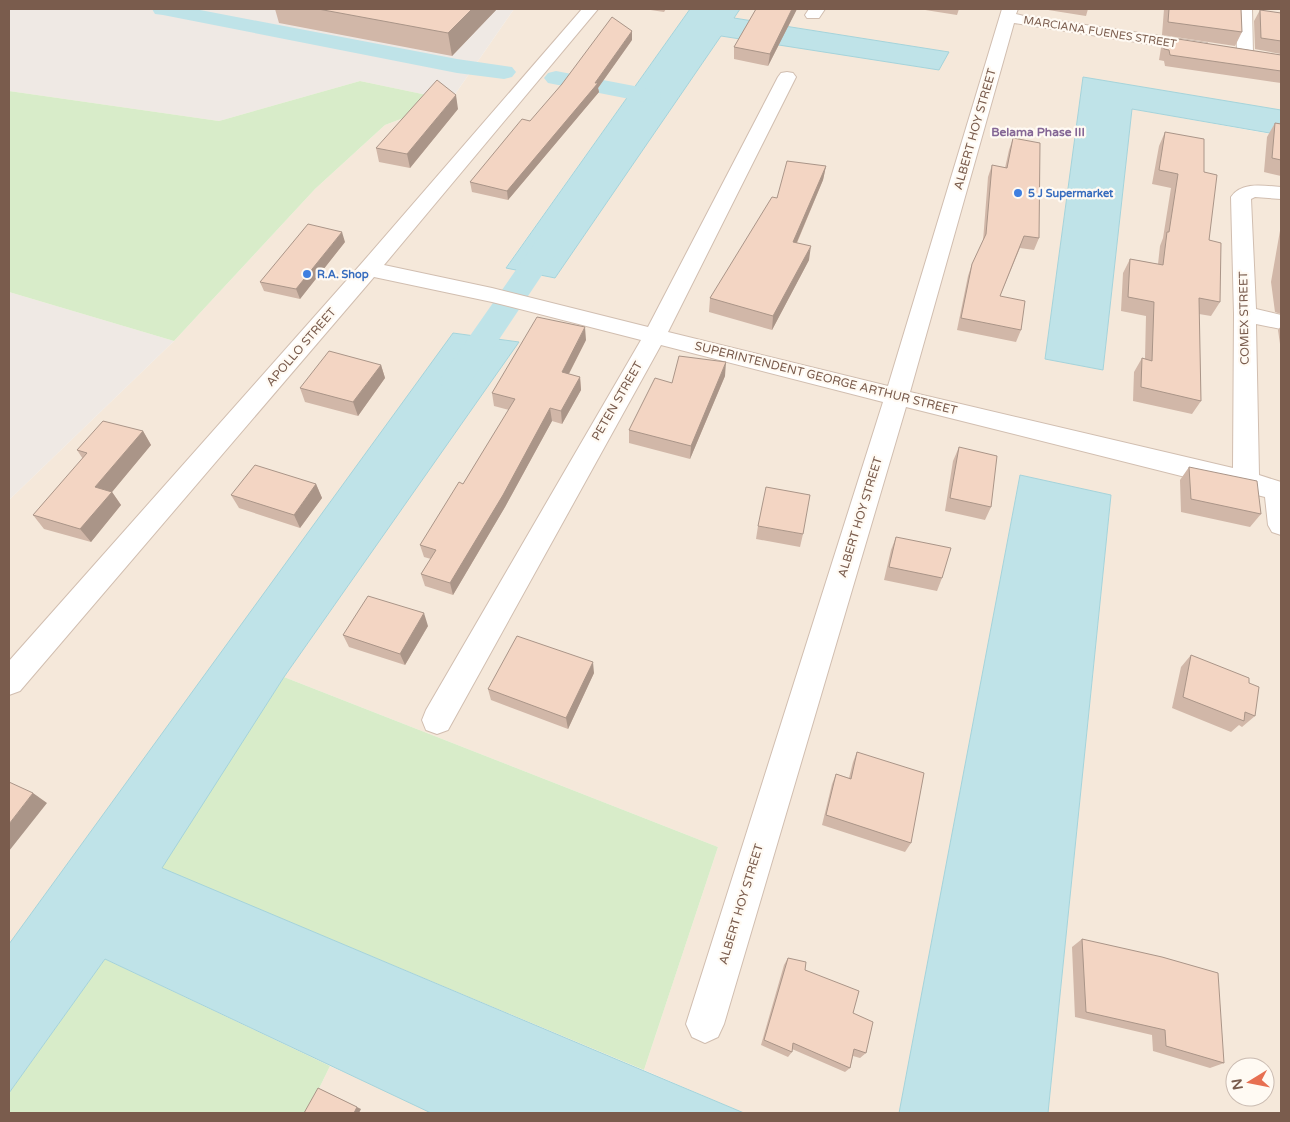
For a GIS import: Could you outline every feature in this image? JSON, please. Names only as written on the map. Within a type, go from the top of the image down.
[{"type":"street","name":"APOLLO STREET","points":[[9,682],[369,269],[590,9]]},
{"type":"street","points":[[1244,9],[1245,54]]},
{"type":"street","name":"MARCIANA FUENES STREET","points":[[1008,13],[1024,21],[1263,57]]},
{"type":"street","name":"ALBERT HOY STREET","points":[[705,1024],[897,396],[1008,13]]},
{"type":"street","name":"PETEN STREET","points":[[437,720],[655,336],[787,77]]},
{"type":"street","name":"COMEX STREET","points":[[1246,481],[1245,314],[1241,197],[1251,191],[1281,193]]},
{"type":"street","name":"SUPERINTENDENT GEORGE ARTHUR STREET","points":[[369,269],[492,294],[533,306],[1246,481],[1279,492]]},
{"type":"street","points":[[1245,314],[1281,322]]},
{"type":"street","points":[[1279,492],[1281,525]]},
{"type":"shaded area","points":[[9,9],[514,9],[451,100],[360,81],[219,121],[9,91]]},
{"type":"shaded area","points":[[514,9],[690,9],[506,267],[555,278],[721,36],[939,70],[948,52],[734,18],[740,9],[1281,9],[1281,110],[1083,77],[1045,359],[1103,370],[1132,109],[1281,136],[1281,1113],[1048,1113],[1111,495],[1020,475],[899,1113],[744,1113],[644,1070],[718,847],[284,677],[518,342],[454,333],[9,944],[9,500],[174,341],[315,189],[385,125],[451,100]]},
{"type":"shaded area","points":[[9,292],[174,341],[9,500]]},
{"type":"shaded area","points":[[330,1066],[434,1113],[307,1113]]},
{"type":"green space","points":[[360,81],[451,100],[385,125],[315,189],[174,341],[9,292],[9,91],[219,121]]},
{"type":"green space","points":[[284,677],[718,847],[644,1070],[161,868]]},
{"type":"green space","points":[[105,959],[330,1066],[307,1113],[9,1113],[9,1093]]},
{"type":"water","points":[[690,9],[740,9],[734,18],[949,52],[939,70],[721,36],[555,278],[506,268]]},
{"type":"water","points":[[1083,77],[1281,110],[1281,135],[1132,109],[1103,370],[1045,359]]},
{"type":"water","points":[[453,333],[519,342],[284,677],[162,868],[744,1113],[431,1113],[105,959],[9,1093],[9,944]]},
{"type":"water","points":[[1020,475],[1111,495],[1048,1113],[899,1113]]},
{"type":"building","points":[[318,9],[472,9],[448,33]]},
{"type":"building","points":[[756,9],[792,9],[770,54],[734,47]]},
{"type":"building","points":[[1169,9],[1241,9],[1242,32],[1168,22]]},
{"type":"building","points":[[1260,10],[1281,13],[1281,41],[1261,38]]},
{"type":"building","points":[[612,17],[632,31],[595,83],[598,83],[507,191],[470,182],[522,119],[530,121],[562,84]]},
{"type":"building","points":[[1165,37],[1281,55],[1281,71],[1170,55],[1169,50],[1164,49]]},
{"type":"building","points":[[437,80],[456,95],[407,154],[376,148]]},
{"type":"building","points":[[1275,123],[1281,124],[1281,160],[1272,158]]},
{"type":"building","points":[[1165,132],[1204,139],[1204,172],[1217,175],[1209,240],[1221,243],[1220,302],[1199,298],[1201,401],[1141,387],[1142,358],[1152,361],[1154,302],[1128,297],[1130,259],[1163,265],[1178,174],[1159,170]]},
{"type":"building","points":[[1013,138],[1040,143],[1039,238],[1024,236],[1000,296],[1025,301],[1021,330],[961,318],[972,264],[986,234],[992,165],[1007,168]]},
{"type":"building","points":[[787,161],[826,166],[793,242],[811,246],[773,316],[710,298],[772,197],[777,198]]},
{"type":"building","points":[[308,224],[342,232],[296,289],[260,282]]},
{"type":"building","points":[[537,317],[585,327],[562,372],[580,377],[561,411],[550,408],[503,495],[450,583],[421,574],[436,550],[420,545],[459,482],[463,484],[515,399],[492,393]]},
{"type":"building","points":[[329,351],[381,365],[353,402],[300,388]]},
{"type":"building","points":[[679,356],[726,362],[691,446],[629,430],[655,378],[672,383]]},
{"type":"building","points":[[103,421],[143,431],[95,487],[112,492],[80,529],[33,515],[87,453],[77,450]]},
{"type":"building","points":[[959,447],[997,456],[991,507],[950,498]]},
{"type":"building","points":[[255,465],[316,484],[294,515],[231,495]]},
{"type":"building","points":[[1189,467],[1257,481],[1261,514],[1191,499]]},
{"type":"building","points":[[766,487],[810,495],[803,534],[758,526]]},
{"type":"building","points":[[896,537],[951,548],[942,578],[889,567]]},
{"type":"building","points":[[368,596],[424,613],[400,654],[343,635]]},
{"type":"building","points":[[517,636],[593,662],[566,718],[488,689]]},
{"type":"building","points":[[1191,655],[1249,678],[1249,683],[1259,687],[1255,716],[1245,712],[1244,721],[1183,697]]},
{"type":"building","points":[[857,752],[924,773],[911,843],[826,815],[836,774],[851,779]]},
{"type":"building","points":[[9,782],[33,793],[9,824]]},
{"type":"building","points":[[1082,939],[1162,957],[1218,973],[1224,1063],[1166,1046],[1165,1030],[1086,1012]]},
{"type":"building","points":[[788,958],[806,962],[805,970],[859,991],[853,1013],[873,1022],[866,1053],[854,1049],[850,1068],[793,1043],[792,1052],[764,1040]]},
{"type":"building","points":[[318,1088],[357,1107],[354,1113],[304,1113]]},
{"type":"waterway","points":[[163,9],[457,66],[504,72]]},
{"type":"waterway","points":[[556,78],[650,96]]},
{"type":"waterway","points":[[455,381],[558,230]]},
{"type":"place","name":"5 J Supermarket","points":[[1018,193]]},
{"type":"place","name":"R.A. Shop","points":[[307,274]]},
{"type":"district","name":"Belama Phase III","points":[[1038,132]]}]
